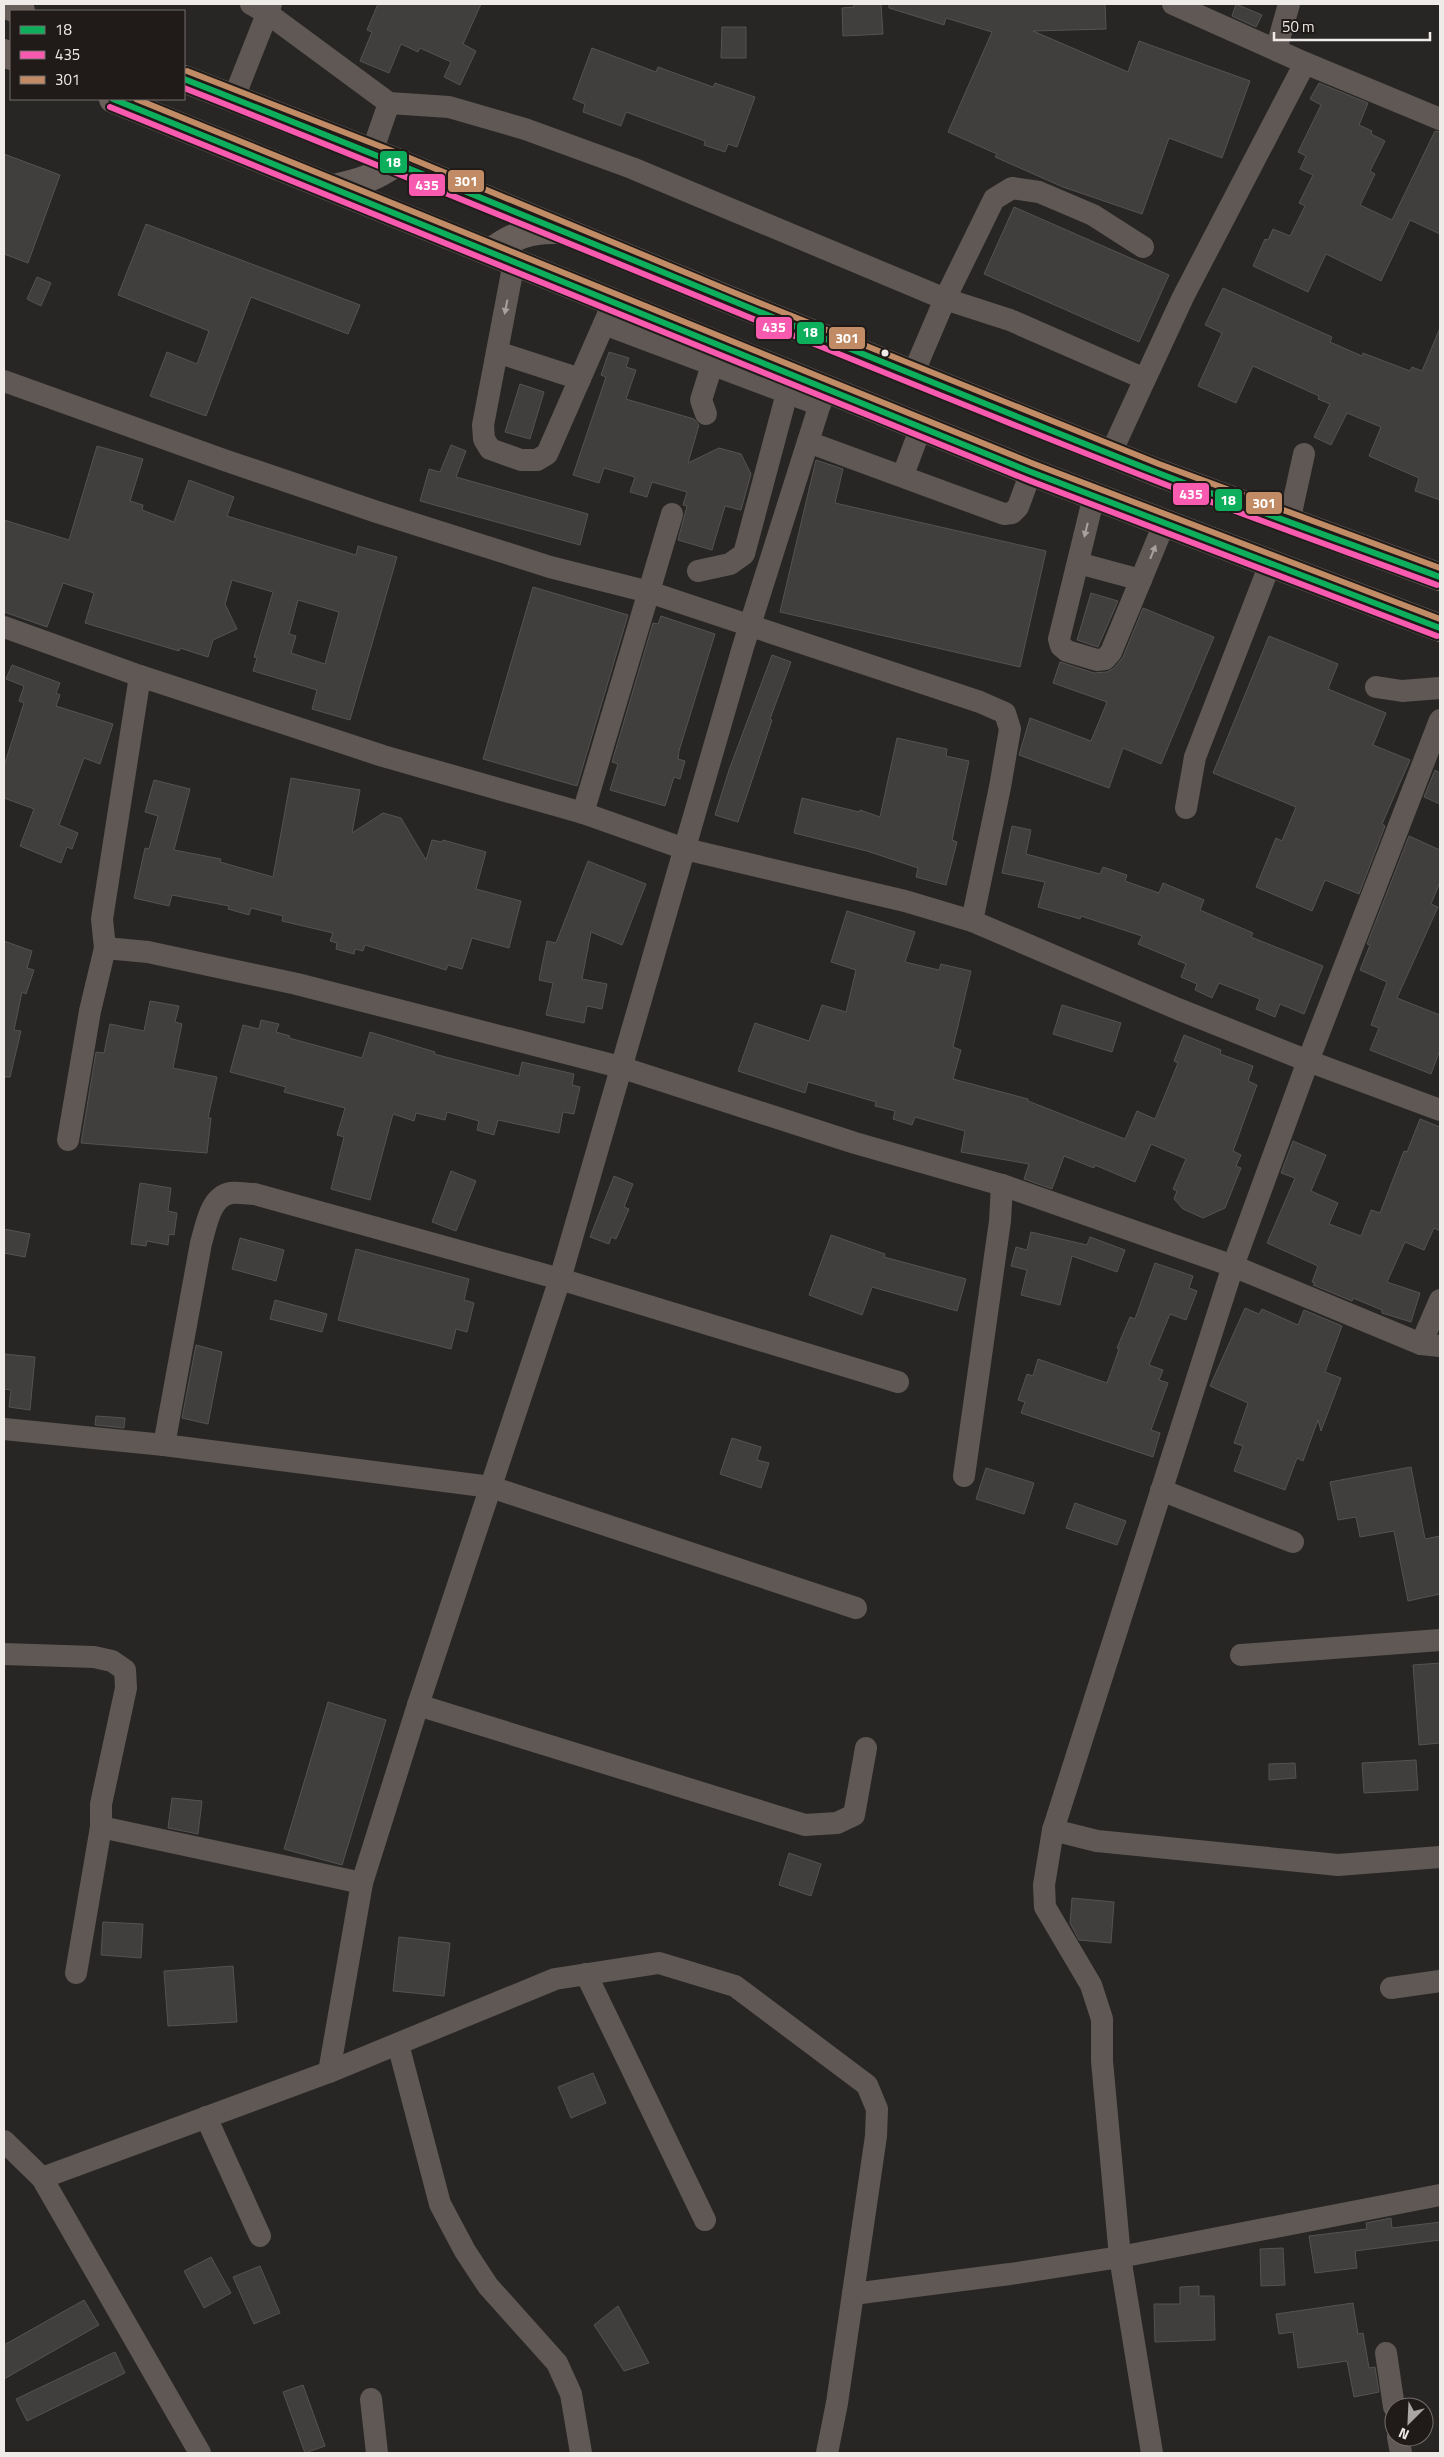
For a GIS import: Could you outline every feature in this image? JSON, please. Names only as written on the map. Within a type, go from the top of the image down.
[{"type":"highway","points":[[4,4],[19,10]]},
{"type":"highway","points":[[185,79],[233,100],[397,162],[913,374],[1111,453],[1289,522],[1440,577]]},
{"type":"highway","points":[[115,100],[502,257],[609,313],[823,397],[922,427],[1164,524],[1440,628]]},
{"type":"highway","points":[[334,188],[364,182],[397,162]]},
{"type":"highway","points":[[502,257],[516,235],[540,229],[561,230]]},
{"type":"street","points":[[1173,4],[1305,63],[1440,119]]},
{"type":"street","points":[[1276,50],[1289,4]]},
{"type":"street","points":[[233,100],[263,7],[390,104],[449,107],[525,129],[632,168],[946,299],[1010,320],[1145,379]]},
{"type":"street","points":[[1111,453],[1183,297],[1305,63]]},
{"type":"street","points":[[372,152],[390,104]]},
{"type":"street","points":[[913,374],[946,299],[994,199],[1012,188],[1039,192],[1093,215],[1143,246]]},
{"type":"street","points":[[329,2072],[362,1883],[418,1704],[560,1279],[743,648],[751,628],[823,397],[787,393],[712,365],[609,313],[548,454],[537,460],[521,460],[490,449],[484,439],[483,424],[497,352],[502,257]]},
{"type":"street","points":[[497,352],[580,379]]},
{"type":"street","points":[[706,414],[702,400],[712,365]]},
{"type":"street","points":[[4,381],[224,460],[377,512],[550,567],[649,592],[751,628],[980,702],[1004,713],[1010,729],[972,921]]},
{"type":"street","points":[[698,571],[730,564],[744,554],[787,393]]},
{"type":"street","points":[[903,475],[922,427]]},
{"type":"street","points":[[808,442],[903,475],[1004,514],[1012,513],[1018,507],[1031,472]]},
{"type":"street","points":[[1289,522],[1304,454]]},
{"type":"street","points":[[1094,496],[1059,639],[1061,646],[1067,651],[1097,660],[1105,659],[1111,652],[1164,524]]},
{"type":"street","points":[[583,814],[672,514]]},
{"type":"street","points":[[744,554],[770,564]]},
{"type":"street","points":[[1078,564],[1141,580]]},
{"type":"street","points":[[1186,808],[1195,757],[1270,564]]},
{"type":"street","points":[[4,626],[140,676],[383,756],[583,814],[686,849],[905,900],[972,921],[1308,1062],[1440,1110]]},
{"type":"street","points":[[68,1140],[90,1012],[105,948],[102,919],[140,676]]},
{"type":"street","points":[[1376,687],[1402,691],[1440,688]]},
{"type":"street","points":[[1152,2453],[1120,2257],[1102,2061],[1102,2019],[1091,1985],[1045,1907],[1044,1884],[1053,1830],[1233,1266],[1308,1062],[1440,720]]},
{"type":"street","points":[[105,948],[148,952],[297,984],[620,1067],[855,1143],[1002,1185],[1233,1266],[1431,1345],[1440,1300]]},
{"type":"street","points":[[964,1476],[998,1231],[1002,1185]]},
{"type":"street","points":[[164,1445],[201,1243],[209,1215],[216,1201],[229,1193],[255,1194],[560,1279],[898,1382]]},
{"type":"street","points":[[4,1429],[164,1445],[492,1487],[856,1608]]},
{"type":"street","points":[[1162,1490],[1293,1542]]},
{"type":"street","points":[[1241,1656],[1440,1640]]},
{"type":"street","points":[[4,1654],[94,1657],[112,1661],[125,1670],[126,1688],[101,1804],[101,1827],[76,1973]]},
{"type":"street","points":[[418,1704],[805,1825],[836,1823],[854,1815],[866,1748]]},
{"type":"street","points":[[101,1827],[362,1883]]},
{"type":"street","points":[[1053,1830],[1097,1841],[1338,1865],[1440,1857]]},
{"type":"street","points":[[42,2178],[329,2072],[554,1979],[659,1963],[735,1986],[867,2086],[877,2109],[876,2136],[837,2403],[827,2453]]},
{"type":"street","points":[[586,1974],[705,2220]]},
{"type":"street","points":[[1392,1988],[1440,1981]]},
{"type":"street","points":[[398,2044],[440,2204],[465,2251],[488,2286],[557,2363],[571,2394],[581,2453]]},
{"type":"street","points":[[206,2118],[260,2236]]},
{"type":"street","points":[[4,2141],[42,2178],[200,2453]]},
{"type":"street","points":[[853,2294],[1010,2274],[1120,2257],[1440,2195]]},
{"type":"street","points":[[1386,2353],[1393,2397]]},
{"type":"street","points":[[372,2399],[377,2453]]},
{"type":"building","points":[[378,4],[481,4],[463,44],[476,51],[460,85],[444,77],[451,62],[420,48],[418,52],[401,44],[389,73],[360,61],[372,32],[367,30]]},
{"type":"building","points":[[854,4],[881,4],[883,34],[843,36],[842,8],[854,7]]},
{"type":"building","points":[[889,4],[1105,4],[1106,29],[1033,31],[1128,72],[1139,41],[1250,81],[1222,158],[1169,138],[1142,214],[1063,187],[995,157],[997,154],[948,132],[992,32],[946,18],[944,25],[889,8]]},
{"type":"building","points":[[1236,4],[1262,15],[1256,27],[1232,16]]},
{"type":"building","points":[[722,27],[746,27],[746,58],[721,58]]},
{"type":"building","points":[[592,48],[656,72],[658,67],[713,87],[715,83],[755,97],[737,147],[728,144],[725,152],[704,145],[705,141],[626,112],[621,126],[583,112],[585,104],[573,99]]},
{"type":"building","points":[[1319,83],[1368,103],[1359,125],[1372,131],[1371,134],[1385,141],[1370,171],[1375,174],[1360,205],[1392,220],[1435,131],[1440,132],[1440,234],[1410,220],[1381,281],[1326,254],[1308,292],[1253,266],[1265,239],[1268,240],[1273,229],[1290,236],[1305,206],[1299,203],[1313,175],[1300,169],[1306,156],[1298,152],[1321,105],[1310,99]]},
{"type":"building","points":[[4,154],[60,175],[28,263],[4,254]]},
{"type":"building","points":[[1014,207],[1169,275],[1139,342],[984,274]]},
{"type":"building","points":[[146,224],[360,305],[348,334],[251,297],[206,416],[150,396],[167,352],[197,364],[209,331],[118,295]]},
{"type":"building","points":[[37,277],[51,283],[41,306],[27,299]]},
{"type":"building","points":[[1223,288],[1332,337],[1330,342],[1362,356],[1363,353],[1410,371],[1412,367],[1422,371],[1440,328],[1440,500],[1415,491],[1419,478],[1369,456],[1381,427],[1347,413],[1331,445],[1314,437],[1330,404],[1318,399],[1319,396],[1253,366],[1236,403],[1198,386],[1222,333],[1205,325]]},
{"type":"building","points":[[609,352],[629,358],[626,367],[636,370],[626,399],[694,419],[699,425],[688,463],[719,448],[741,454],[751,474],[741,510],[725,506],[712,550],[678,540],[687,506],[683,505],[687,492],[652,482],[647,497],[630,492],[635,477],[604,468],[599,483],[573,475],[606,377],[601,375]]},
{"type":"building","points":[[520,384],[544,392],[530,439],[505,432]]},
{"type":"building","points":[[451,445],[466,451],[456,477],[588,514],[580,545],[420,501],[429,469],[440,472]]},
{"type":"building","points":[[97,446],[143,459],[130,501],[143,505],[142,510],[174,522],[189,480],[234,497],[227,516],[356,555],[358,546],[397,557],[350,720],[312,709],[317,690],[253,671],[257,658],[254,657],[273,592],[232,580],[225,604],[237,629],[213,640],[208,657],[180,648],[179,651],[85,623],[94,593],[63,583],[47,627],[4,612],[4,520],[69,540]],"holes":[[[298,600],[339,612],[325,664],[291,653],[296,636],[289,634]]]},
{"type":"building","points":[[816,460],[843,469],[835,503],[1046,551],[1020,667],[780,612]]},
{"type":"building","points":[[533,587],[628,615],[577,786],[483,759]]},
{"type":"building","points":[[1091,593],[1118,601],[1098,647],[1077,640]]},
{"type":"building","points":[[1143,608],[1214,637],[1161,764],[1123,748],[1109,788],[1019,755],[1030,718],[1091,741],[1107,702],[1053,683],[1060,662],[1094,673],[1107,672],[1114,668],[1123,657]]},
{"type":"building","points":[[661,616],[715,634],[679,751],[678,759],[685,761],[680,779],[674,777],[665,806],[610,790],[618,764],[612,762],[653,623],[658,624]]},
{"type":"building","points":[[1269,636],[1338,664],[1328,689],[1386,713],[1373,745],[1410,760],[1382,824],[1385,826],[1359,894],[1325,880],[1312,911],[1256,887],[1276,838],[1282,841],[1296,807],[1213,773]]},
{"type":"building","points":[[772,655],[791,662],[770,719],[772,720],[738,822],[715,815],[729,770]]},
{"type":"building","points":[[12,665],[60,683],[56,693],[60,695],[56,706],[113,724],[100,764],[84,758],[59,825],[78,833],[72,849],[67,847],[61,863],[20,846],[34,809],[4,798],[4,766],[24,703],[19,701],[24,686],[6,679]]},
{"type":"building","points":[[897,738],[947,749],[946,756],[969,761],[952,840],[957,842],[946,885],[916,877],[918,868],[867,851],[794,833],[802,798],[859,812],[860,810],[880,817]]},
{"type":"building","points":[[1435,770],[1440,773],[1440,804],[1424,797]]},
{"type":"building","points":[[291,778],[360,790],[352,833],[383,813],[401,818],[426,860],[432,840],[442,842],[443,840],[486,852],[476,889],[521,901],[509,948],[472,938],[462,969],[448,965],[446,970],[365,945],[363,951],[355,949],[354,954],[336,949],[337,943],[330,941],[333,933],[282,921],[283,916],[251,908],[249,915],[228,909],[229,906],[172,895],[169,906],[134,898],[145,848],[149,849],[158,816],[145,812],[154,780],[190,789],[174,850],[221,859],[220,862],[273,877]]},
{"type":"building","points":[[1012,826],[1031,830],[1026,854],[1100,874],[1103,867],[1127,875],[1125,881],[1159,893],[1163,883],[1204,900],[1200,910],[1253,933],[1251,937],[1323,966],[1304,1014],[1280,1004],[1275,1017],[1256,1009],[1260,999],[1219,983],[1212,998],[1195,990],[1197,984],[1181,977],[1186,964],[1138,944],[1142,936],[1081,916],[1080,919],[1038,907],[1045,882],[1002,873]]},
{"type":"building","points":[[1409,836],[1440,850],[1440,882],[1431,904],[1438,907],[1397,998],[1440,1015],[1440,1050],[1431,1074],[1370,1050],[1379,1028],[1371,1025],[1387,982],[1360,970],[1370,945],[1367,944]]},
{"type":"building","points":[[588,861],[646,884],[622,945],[591,932],[582,979],[607,984],[602,1009],[587,1006],[584,1023],[546,1015],[553,983],[539,980],[547,941],[556,943]]},
{"type":"building","points":[[847,911],[915,932],[905,962],[939,970],[941,964],[971,971],[953,1047],[961,1050],[953,1079],[1028,1099],[1028,1101],[1125,1139],[1137,1111],[1155,1119],[1178,1063],[1174,1061],[1184,1035],[1221,1050],[1220,1054],[1253,1066],[1248,1081],[1257,1085],[1233,1151],[1241,1155],[1236,1166],[1241,1168],[1225,1208],[1203,1218],[1183,1209],[1174,1199],[1177,1191],[1173,1189],[1186,1159],[1151,1144],[1135,1182],[1095,1165],[1094,1168],[1064,1156],[1052,1189],[1024,1179],[1029,1164],[961,1152],[965,1131],[915,1117],[912,1125],[893,1119],[895,1111],[875,1106],[876,1102],[808,1082],[805,1093],[738,1071],[755,1023],[809,1041],[822,1005],[846,1012],[856,970],[831,962]]},
{"type":"building","points":[[4,941],[32,951],[27,968],[34,970],[26,994],[22,992],[14,1030],[21,1031],[10,1077],[4,1077]]},
{"type":"building","points":[[150,1001],[179,1006],[175,1022],[182,1024],[173,1068],[217,1077],[208,1118],[211,1118],[207,1153],[81,1143],[96,1052],[104,1053],[110,1024],[144,1031]]},
{"type":"building","points":[[1062,1005],[1121,1023],[1112,1052],[1053,1034]]},
{"type":"building","points":[[261,1020],[279,1024],[276,1032],[290,1036],[289,1038],[362,1058],[370,1032],[435,1052],[434,1054],[519,1076],[522,1062],[574,1074],[572,1085],[580,1087],[574,1114],[563,1112],[559,1133],[498,1120],[494,1135],[477,1130],[479,1121],[447,1112],[445,1120],[416,1113],[414,1121],[393,1114],[370,1200],[331,1189],[344,1137],[337,1135],[345,1108],[284,1092],[286,1087],[230,1072],[243,1025],[259,1029]]},
{"type":"building","points":[[1420,1119],[1440,1127],[1440,1231],[1434,1228],[1424,1250],[1405,1242],[1387,1282],[1420,1293],[1411,1322],[1382,1313],[1382,1310],[1353,1298],[1352,1301],[1313,1285],[1315,1283],[1312,1282],[1318,1266],[1267,1243],[1295,1178],[1281,1173],[1293,1141],[1326,1155],[1311,1191],[1338,1203],[1329,1224],[1361,1236],[1371,1210],[1380,1213],[1404,1151],[1407,1152]]},
{"type":"building","points":[[451,1171],[476,1181],[456,1231],[432,1222]]},
{"type":"building","points":[[614,1176],[633,1184],[624,1207],[629,1209],[616,1239],[611,1237],[609,1244],[590,1237]]},
{"type":"building","points":[[140,1183],[171,1188],[168,1211],[177,1213],[174,1235],[169,1234],[168,1245],[147,1241],[146,1246],[131,1244]]},
{"type":"building","points":[[4,1229],[30,1234],[25,1257],[4,1253]]},
{"type":"building","points":[[1031,1232],[1087,1245],[1090,1237],[1125,1250],[1117,1272],[1072,1256],[1060,1305],[1021,1295],[1027,1270],[1011,1266],[1016,1247],[1027,1250]]},
{"type":"building","points":[[831,1235],[885,1254],[884,1257],[966,1279],[957,1311],[872,1287],[862,1315],[809,1295]]},
{"type":"building","points":[[240,1238],[284,1250],[276,1281],[232,1269]]},
{"type":"building","points":[[356,1249],[469,1279],[464,1300],[474,1303],[467,1332],[456,1329],[451,1349],[338,1320]]},
{"type":"building","points":[[1155,1263],[1193,1276],[1189,1288],[1197,1291],[1186,1320],[1170,1314],[1149,1365],[1163,1370],[1159,1380],[1168,1383],[1151,1430],[1160,1433],[1153,1457],[1021,1413],[1025,1402],[1018,1400],[1027,1374],[1033,1376],[1038,1359],[1107,1383],[1119,1349],[1117,1348],[1130,1317],[1135,1319]]},
{"type":"building","points":[[275,1300],[327,1314],[322,1332],[270,1319]]},
{"type":"building","points":[[1245,1308],[1259,1314],[1262,1309],[1298,1325],[1304,1310],[1342,1326],[1325,1372],[1341,1378],[1321,1431],[1318,1420],[1303,1461],[1297,1458],[1285,1490],[1234,1471],[1243,1446],[1234,1443],[1248,1403],[1210,1386]]},
{"type":"building","points":[[196,1345],[222,1352],[208,1424],[182,1418]]},
{"type":"building","points":[[4,1354],[35,1357],[30,1410],[9,1407],[11,1390],[4,1389]]},
{"type":"building","points":[[96,1416],[125,1418],[124,1428],[95,1425]]},
{"type":"building","points":[[732,1438],[761,1447],[757,1460],[769,1463],[761,1488],[720,1474]]},
{"type":"building","points":[[1411,1467],[1425,1539],[1440,1536],[1440,1594],[1408,1601],[1394,1531],[1360,1537],[1356,1517],[1338,1520],[1330,1482]]},
{"type":"building","points":[[986,1468],[1034,1483],[1024,1514],[976,1499]]},
{"type":"building","points":[[1075,1503],[1126,1521],[1117,1545],[1066,1528]]},
{"type":"building","points":[[1440,1663],[1440,1743],[1419,1745],[1413,1665]]},
{"type":"building","points":[[328,1702],[386,1720],[342,1865],[284,1849]]},
{"type":"building","points":[[1416,1760],[1418,1790],[1364,1793],[1362,1763]]},
{"type":"building","points":[[1295,1763],[1296,1778],[1269,1780],[1269,1764]]},
{"type":"building","points":[[172,1798],[202,1801],[198,1834],[168,1828]]},
{"type":"building","points":[[789,1853],[821,1864],[811,1896],[779,1885]]},
{"type":"building","points":[[1072,1898],[1114,1902],[1111,1943],[1079,1940],[1070,1923]]},
{"type":"building","points":[[103,1922],[143,1924],[141,1958],[101,1955]]},
{"type":"building","points":[[399,1937],[450,1943],[444,1996],[393,1991]]},
{"type":"building","points":[[233,1966],[237,2022],[168,2026],[164,1971]]},
{"type":"building","points":[[593,2073],[606,2103],[571,2118],[558,2087]]},
{"type":"building","points":[[1391,2218],[1392,2228],[1440,2222],[1440,2240],[1355,2251],[1357,2268],[1315,2273],[1309,2236],[1367,2229],[1366,2223]]},
{"type":"building","points":[[1283,2248],[1285,2285],[1261,2286],[1260,2249]]},
{"type":"building","points":[[211,2257],[231,2293],[204,2308],[184,2271]]},
{"type":"building","points":[[260,2266],[280,2313],[254,2324],[233,2277]]},
{"type":"building","points":[[1199,2286],[1199,2296],[1214,2296],[1215,2340],[1155,2342],[1154,2304],[1180,2304],[1180,2287]]},
{"type":"building","points":[[84,2300],[99,2325],[4,2379],[4,2345]]},
{"type":"building","points":[[1353,2303],[1358,2334],[1363,2333],[1369,2368],[1375,2367],[1379,2392],[1354,2397],[1347,2361],[1298,2368],[1293,2332],[1279,2334],[1276,2314]]},
{"type":"building","points":[[618,2306],[649,2363],[624,2371],[594,2325]]},
{"type":"building","points":[[115,2352],[125,2373],[27,2421],[16,2399]]},
{"type":"building","points":[[303,2385],[325,2446],[305,2453],[283,2392]]},
{"type":"transit line","name":"301","points":[[187,71],[400,154],[735,293],[1159,464],[1440,568]]},
{"type":"transit line","name":"18","points":[[185,79],[1153,471],[1440,577]]},
{"type":"transit line","name":"435","points":[[185,88],[1151,479],[1437,585]]},
{"type":"transit line","name":"18","points":[[115,100],[1031,472],[1440,628]]},
{"type":"transit line","name":"301","points":[[138,100],[1034,464],[1440,619]]},
{"type":"transit line","name":"435","points":[[110,107],[1028,480],[1437,636]]}]
